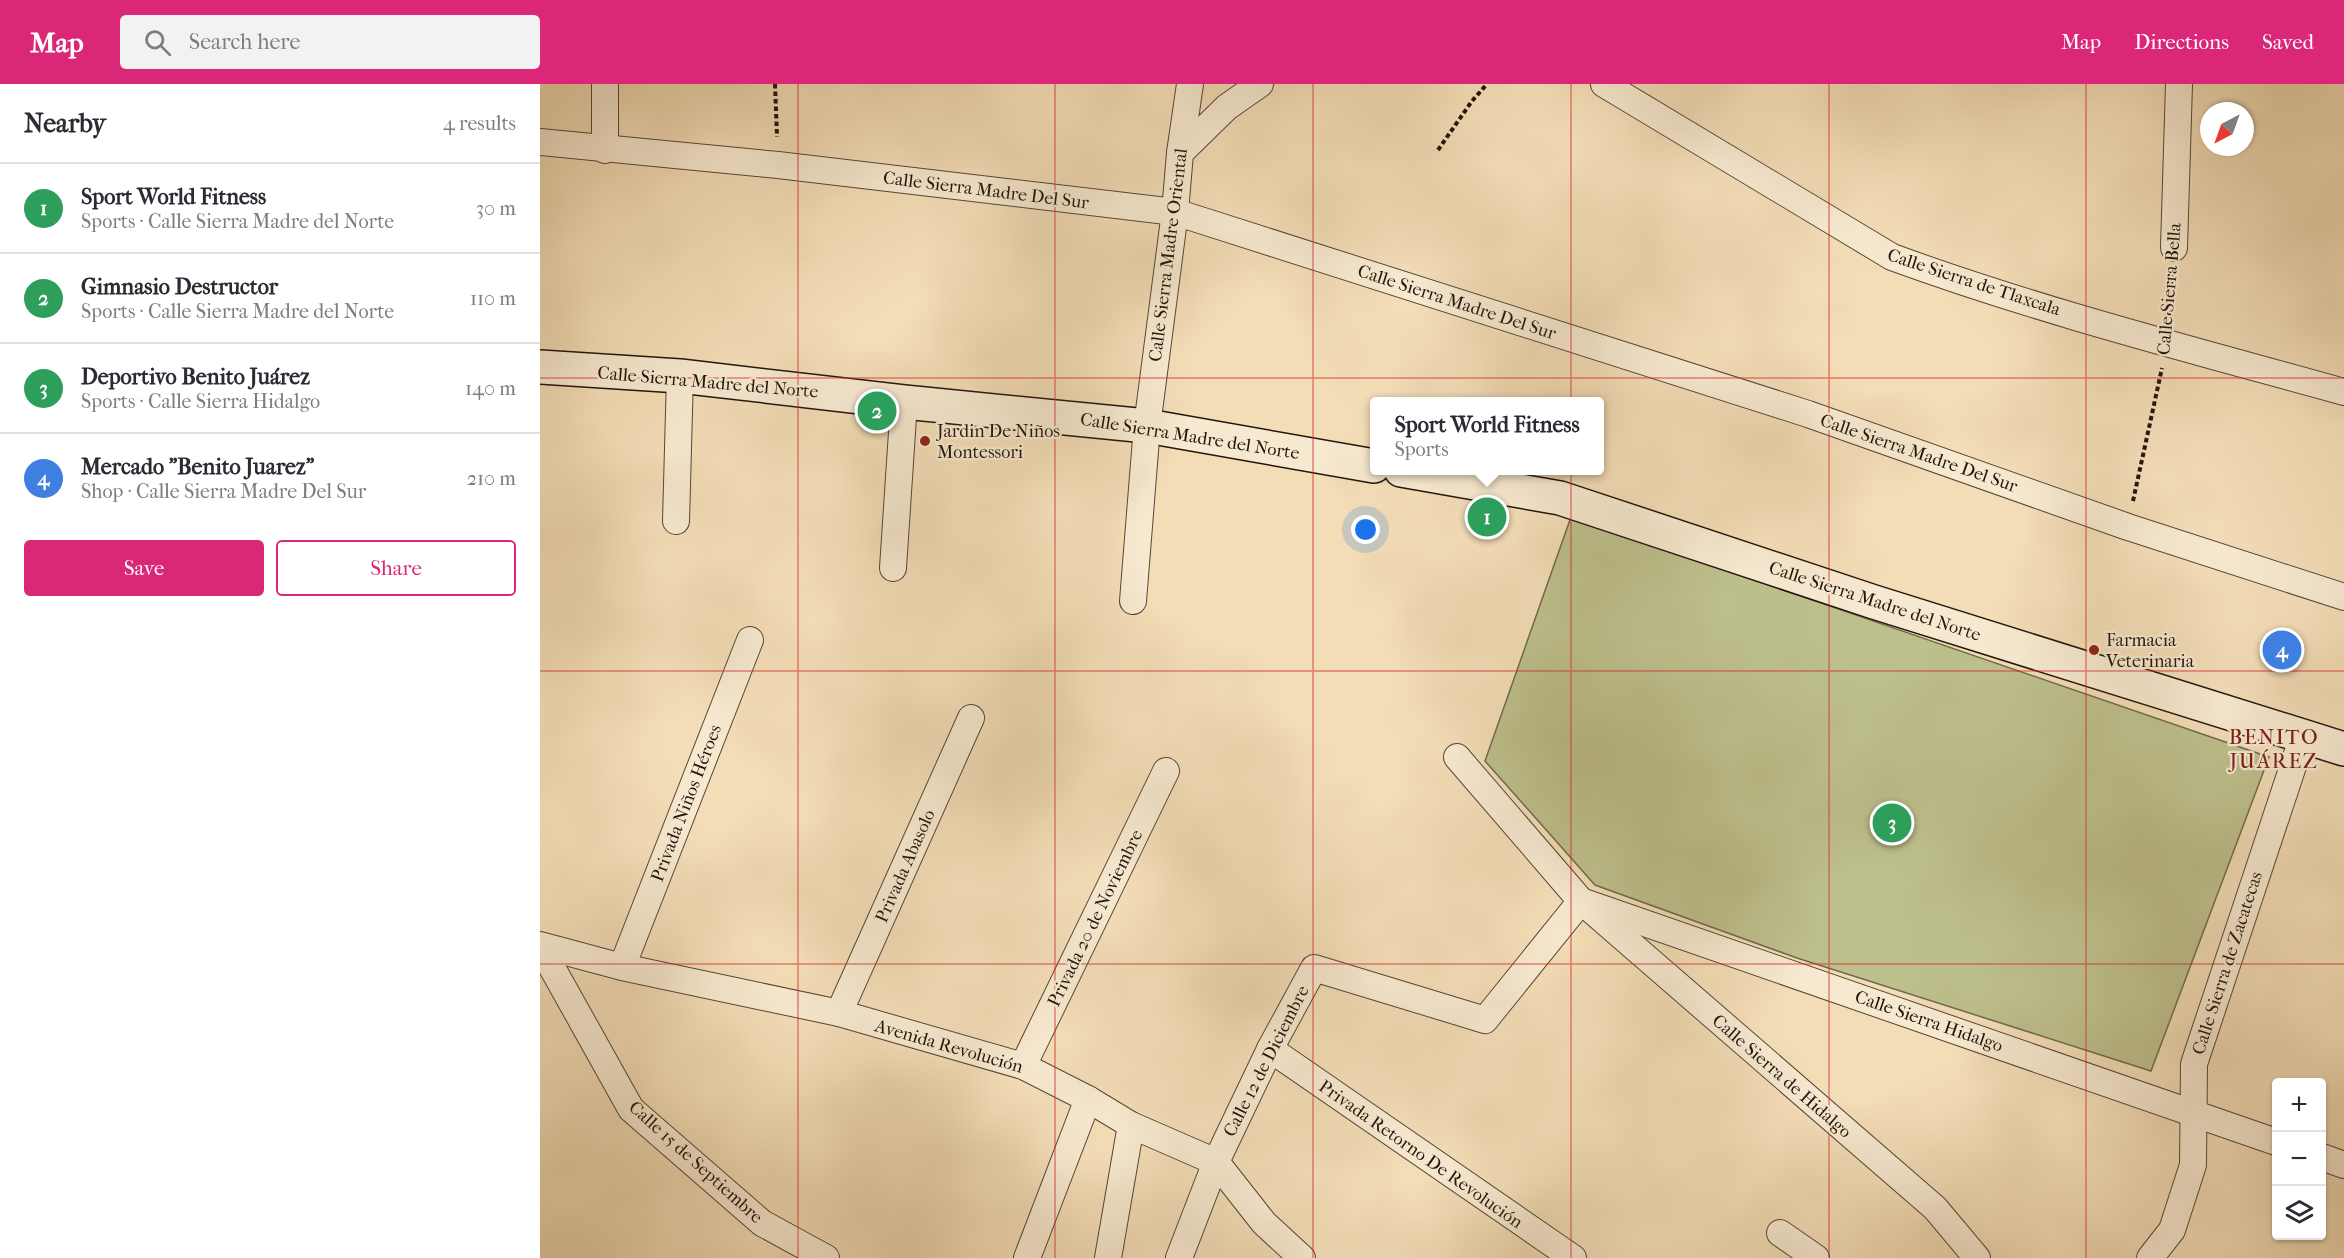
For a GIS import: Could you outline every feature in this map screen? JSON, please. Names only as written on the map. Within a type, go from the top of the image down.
[{"type":"main road","name":"Calle Sierra Madre del Norte","points":[[540,368],[680,376],[904,402],[1147,426],[1370,465]]},
{"type":"main road","name":"Calle Sierra Madre del Norte","points":[[1425,475],[1560,498],[1874,602],[2344,749]]},
{"type":"street","points":[[605,84],[605,150]]},
{"type":"street","name":"Calle Sierra Madre Oriental","points":[[1133,601],[1147,426],[1190,84]]},
{"type":"street","points":[[1180,153],[1227,107],[1260,84]]},
{"type":"street","name":"Calle Sierra de Tlaxcala","points":[[1604,84],[1892,257],[2167,344],[2344,392]]},
{"type":"street","name":"Calle Sierra Bella","points":[[2174,248],[2179,84]]},
{"type":"street","name":"Calle Sierra Madre Del Sur","points":[[540,142],[777,165],[1175,212],[1808,414],[2128,527],[2344,597]]},
{"type":"street","points":[[676,521],[680,376]]},
{"type":"street","points":[[893,568],[904,402]]},
{"type":"street","name":"Privada Niños Héroes","points":[[622,967],[750,640]]},
{"type":"street","name":"Privada Abasolo","points":[[838,1013],[971,718]]},
{"type":"street","name":"Calle Sierra de Zacatecas","points":[[2150,1258],[2172,1230],[2193,1165],[2194,1064],[2303,736]]},
{"type":"street","name":"Calle Sierra de Hidalgo","points":[[1457,757],[1581,901],[1935,1208],[1977,1258]]},
{"type":"street","name":"Privada 20 de Noviembre","points":[[1023,1066],[1166,771]]},
{"type":"street","name":"Calle Sierra Hidalgo","points":[[1581,901],[2272,1140]]},
{"type":"street","name":"Calle 12 de Diciembre","points":[[1179,1258],[1216,1162],[1270,1049],[1314,968],[1485,1020],[1581,901]]},
{"type":"street","name":"Avenida Revolución","points":[[540,945],[622,967],[838,1013],[1023,1066],[1089,1099],[1131,1125],[1216,1162],[1264,1223],[1302,1258]]},
{"type":"street","name":"Calle 15 de Septiembre","points":[[540,945],[631,1109],[762,1223],[826,1258]]},
{"type":"street","name":"Privada Retorno De Revolución","points":[[1270,1049],[1573,1258]]},
{"type":"street","points":[[1026,1258],[1089,1099]]},
{"type":"street","points":[[1108,1258],[1131,1125]]},
{"type":"street","points":[[2326,1158],[2344,1165]]},
{"type":"street","points":[[1780,1233],[1816,1258]]},
{"type":"path","points":[[775,84],[777,165]]},
{"type":"path","points":[[1438,150],[1472,101],[1487,84]]},
{"type":"path","name":"Calle Sierra Bella","points":[[2128,527],[2167,344],[2174,248]]},
{"type":"green space","points":[[1571,517],[2269,757],[2151,1071],[1797,958],[1595,885],[1485,761]]},
{"type":"place","name":"Gimnasio Destructor","points":[[877,411]]},
{"type":"place","name":"Jardin De Niños Montessori","points":[[925,441]]},
{"type":"place","name":"Sport World Fitness","points":[[1487,517]]},
{"type":"place","name":"Farmacia Veterinaria","points":[[2094,650]]},
{"type":"place","name":"Mercado \"Benito Juarez\"","points":[[2282,650]]},
{"type":"place","name":"Deportivo Benito Juárez","points":[[1892,823]]},
{"type":"district","name":"BENITO JUÁREZ","points":[[2274,749]]}]
